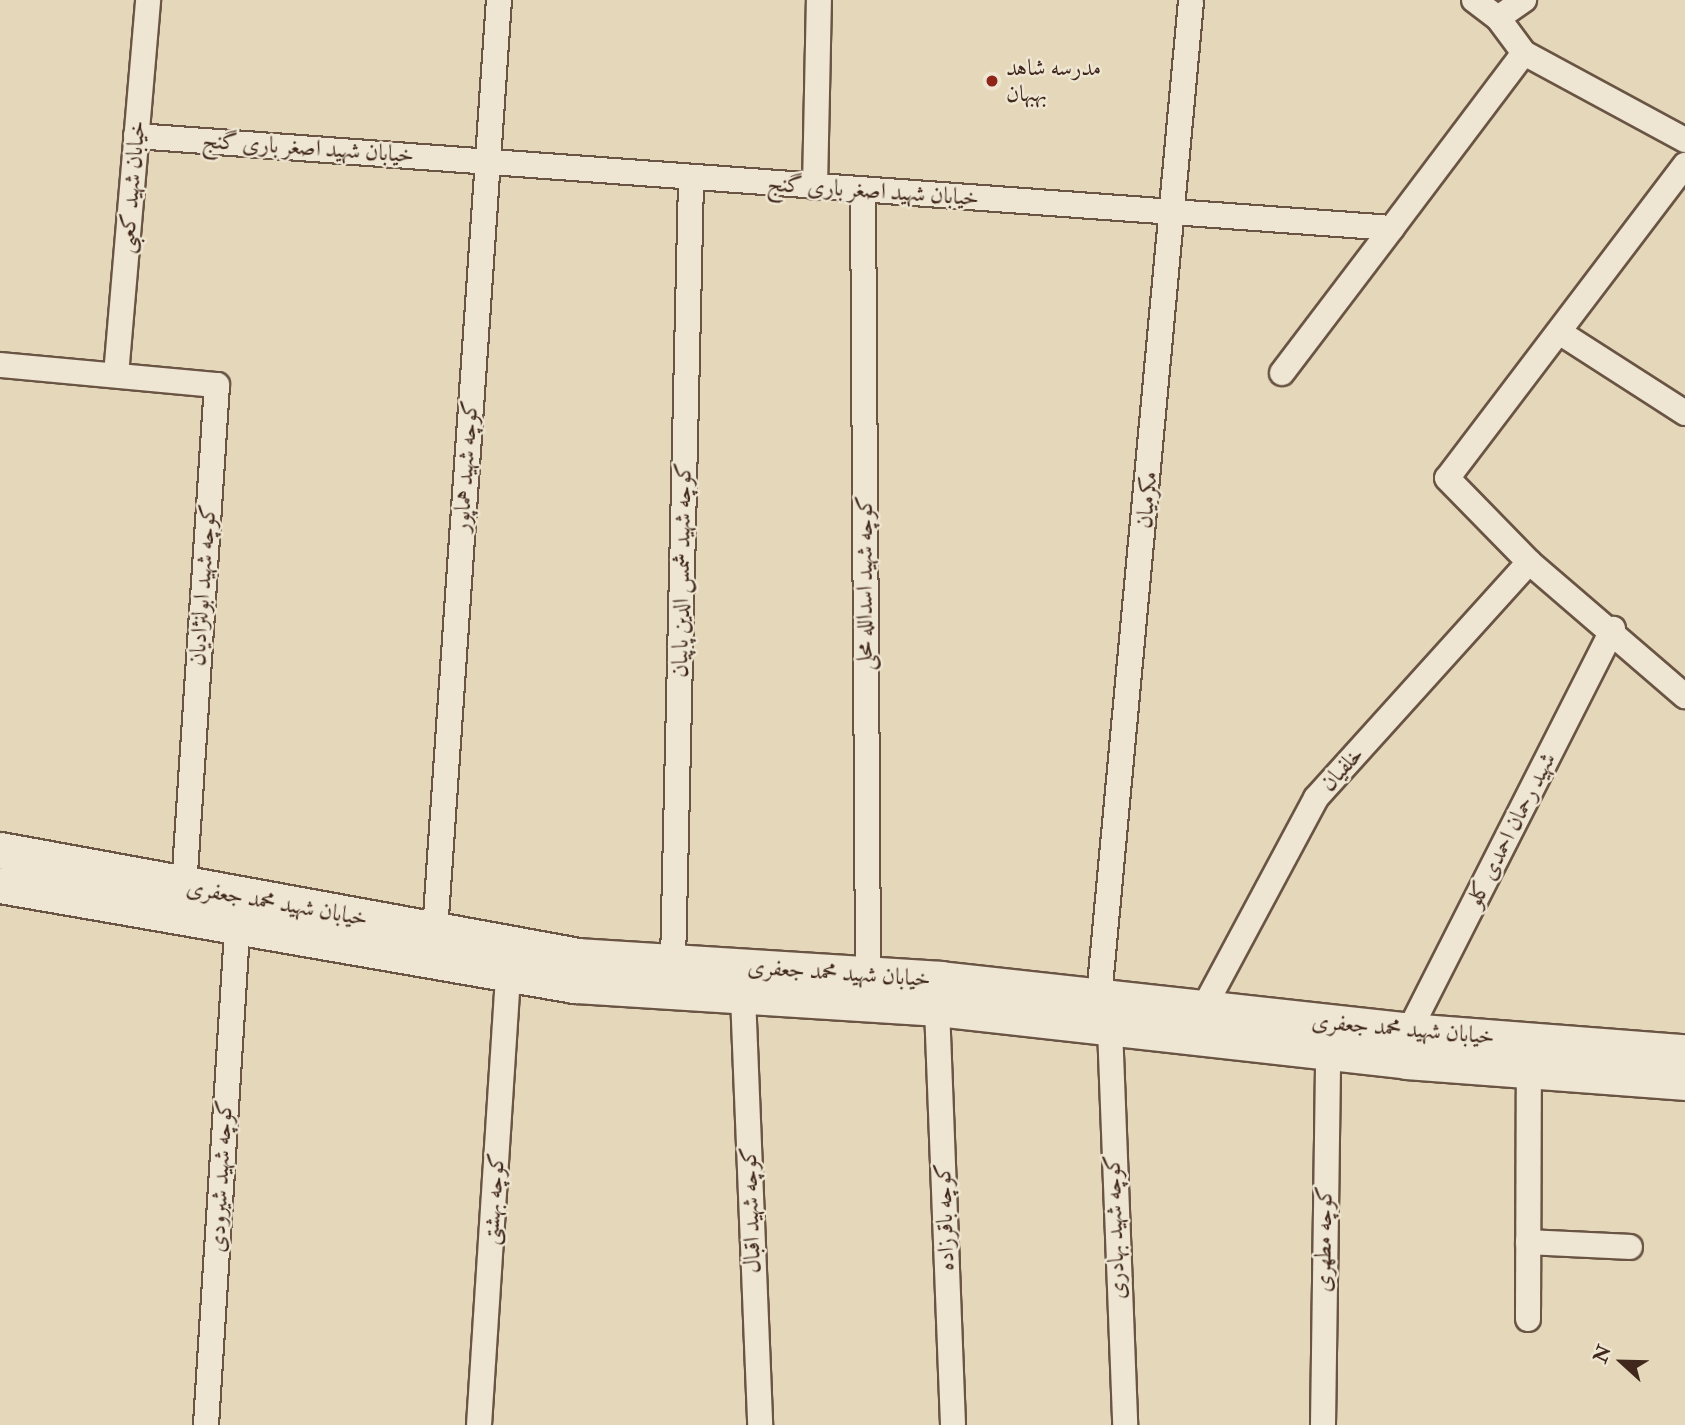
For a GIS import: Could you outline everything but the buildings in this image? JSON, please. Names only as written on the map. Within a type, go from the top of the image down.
[{"type":"street","name":"خیابان شهید کعبی","points":[[116,375],[148,0]]},
{"type":"street","name":"کوچه شهید هماپور","points":[[435,931],[499,0]]},
{"type":"street","points":[[815,187],[819,0]]},
{"type":"street","points":[[1474,0],[1498,18],[1524,53],[1685,140]]},
{"type":"street","points":[[1498,18],[1524,0]]},
{"type":"street","name":"مکرمیان","points":[[1105,1012],[1191,2]]},
{"type":"street","points":[[1282,373],[1524,53]]},
{"type":"street","name":"خیابان شهید اصغر باری گنج","points":[[136,136],[1392,228]]},
{"type":"street","points":[[1685,165],[1447,478],[1529,562],[1613,629],[1685,696]]},
{"type":"street","name":"کوچه شهید شمس الدین پاپیان","points":[[673,962],[691,178]]},
{"type":"street","name":"کوچه شهید اسدالله محلی","points":[[863,191],[868,974]]},
{"type":"street","points":[[1559,332],[1685,413]]},
{"type":"street","points":[[0,365],[116,375]]},
{"type":"street","name":"کوچه شهید ابولنژادیان","points":[[116,375],[217,385],[184,887]]},
{"type":"street","name":"خلفیان","points":[[1203,1009],[1315,799],[1529,562]]},
{"type":"street","name":"شهید رحمان احمدی کلو","points":[[1409,1031],[1613,629]]},
{"type":"street","name":"خیابان شهید محمد جعفری","points":[[0,850],[184,887],[578,956],[868,974],[1105,1012],[1328,1052],[1685,1082]]},
{"type":"street","points":[[0,885],[0,894]]},
{"type":"street","name":"خیابان شهید محمد جعفری","points":[[0,885],[574,985],[937,1008],[1105,1012],[1203,1009],[1409,1031],[1685,1052]]},
{"type":"street","name":"کوچه شهید شیرودی","points":[[206,1425],[237,927]]},
{"type":"street","name":"کوچه بهشتی","points":[[479,1425],[508,974]]},
{"type":"street","name":"کوچه شهید اقبال","points":[[743,996],[760,1425]]},
{"type":"street","name":"کوچه باقرزاده","points":[[937,1008],[953,1425]]},
{"type":"street","name":"کوچه شهید بهادری","points":[[1105,1012],[1125,1425]]},
{"type":"street","name":"کوچه مطهری","points":[[1323,1425],[1328,1052]]},
{"type":"street","points":[[1528,1320],[1529,1069]]},
{"type":"street","points":[[1528,1242],[1630,1247]]},
{"type":"place","name":"مدرسه شاهد بهبهان","points":[[992,81]]}]
